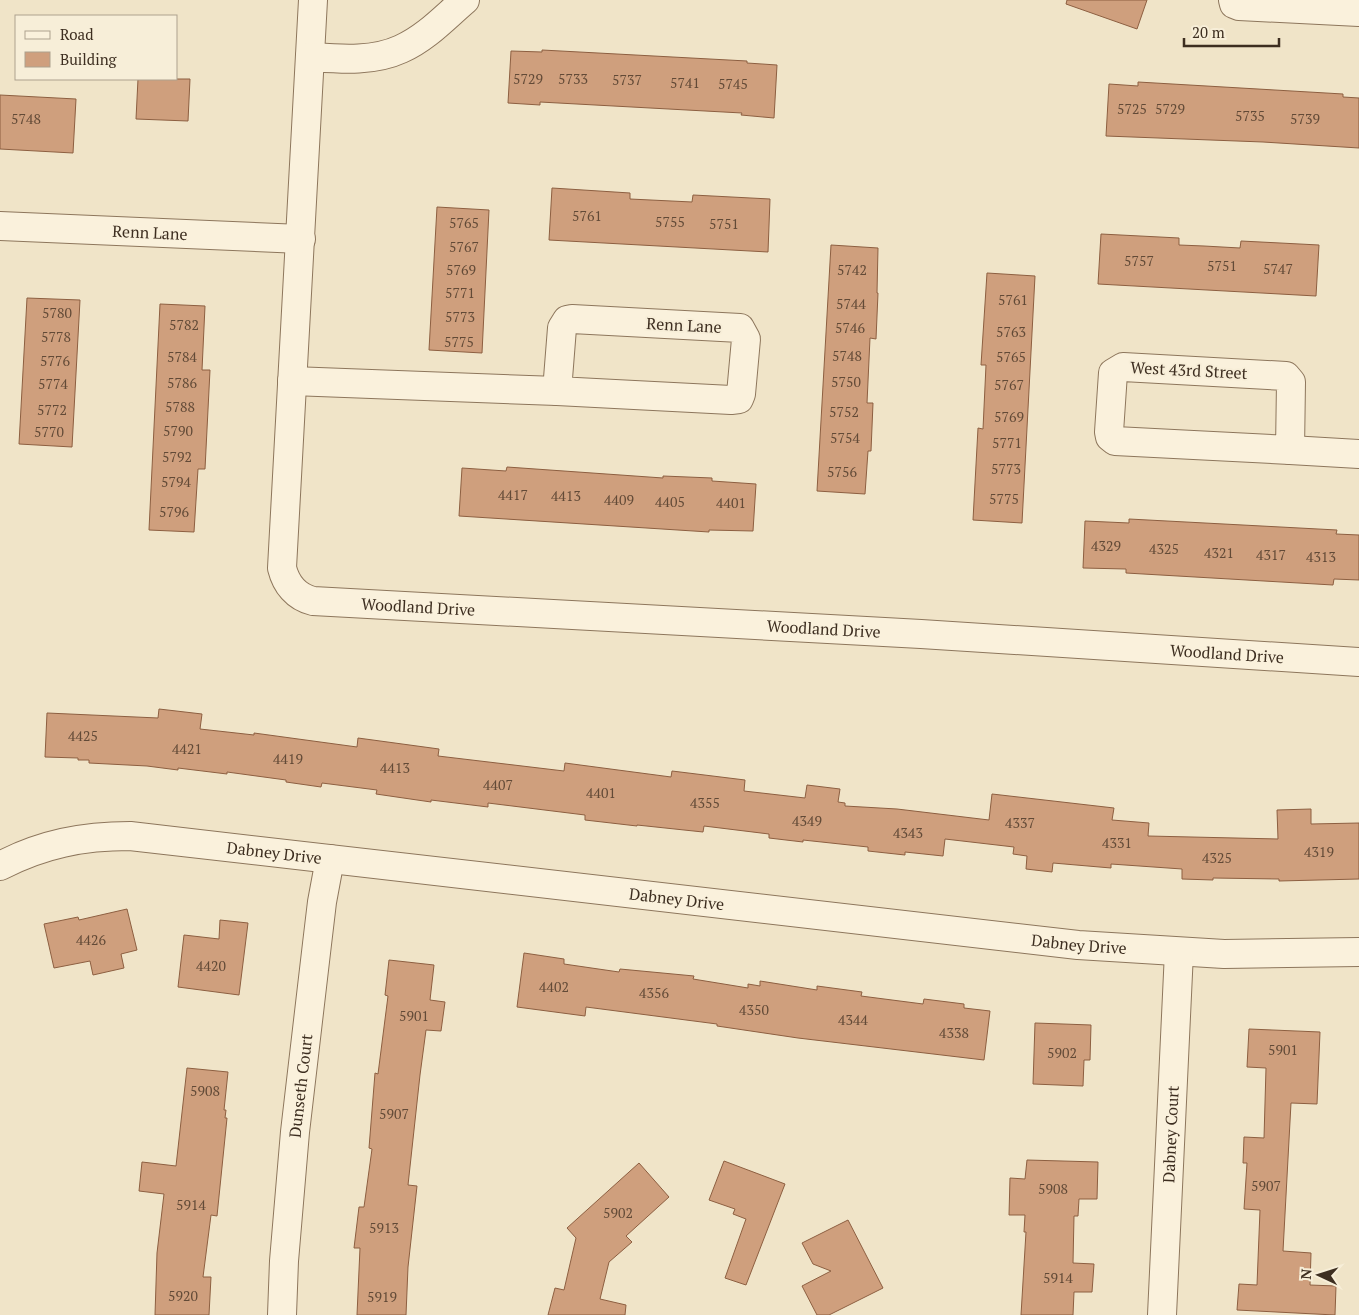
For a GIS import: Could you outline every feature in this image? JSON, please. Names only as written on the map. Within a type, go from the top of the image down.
[{"type":"street","points":[[292,381],[313,0]]},
{"type":"street","points":[[310,57],[365,58],[386,55],[401,50],[430,30],[465,0]]},
{"type":"street","points":[[1233,0],[1234,4],[1239,6],[1359,12]]},
{"type":"street","name":"Renn Lane","points":[[0,226],[301,239]]},
{"type":"street","name":"Renn Lane","points":[[292,381],[732,400],[739,398],[741,394],[746,338],[740,328],[567,320],[562,328],[557,391]]},
{"type":"street","name":"West 43rd Street","points":[[1290,450],[1291,382],[1286,376],[1123,367],[1113,373],[1109,432],[1110,437],[1115,441],[1359,454]]},
{"type":"street","name":"Woodland Drive","points":[[292,381],[282,568],[286,580],[296,594],[313,601],[921,634],[1359,662]]},
{"type":"street","name":"Dabney Drive","points":[[0,866],[17,857],[44,847],[73,840],[102,836],[147,837],[1078,945],[1179,952],[1277,954],[1359,952]]},
{"type":"street","name":"Dunseth Court","points":[[282,1315],[294,1132],[316,944],[330,858]]},
{"type":"street","name":"Dabney Court","points":[[1162,1315],[1179,952]]},
{"type":"building","points":[[1067,0],[1147,0],[1137,29],[1066,4]]},
{"type":"building","points":[[542,50],[747,61],[747,63],[777,65],[774,118],[741,115],[742,113],[540,102],[540,105],[508,103],[511,51],[542,52]]},
{"type":"building","points":[[190,79],[188,121],[136,119],[138,80]]},
{"type":"building","points":[[1138,82],[1343,94],[1343,97],[1359,98],[1359,148],[1106,136],[1109,84],[1138,86]]},
{"type":"building","points":[[0,95],[76,99],[73,153],[0,149]]},
{"type":"building","points":[[552,188],[630,193],[630,199],[692,202],[693,195],[770,199],[768,252],[549,240]]},
{"type":"building","points":[[437,207],[489,210],[482,353],[429,350]]},
{"type":"building","points":[[1101,234],[1179,238],[1179,245],[1240,248],[1241,241],[1319,245],[1316,296],[1098,284]]},
{"type":"building","points":[[831,245],[878,248],[876,339],[870,338],[867,403],[873,403],[871,451],[868,451],[865,494],[817,491]]},
{"type":"building","points":[[987,273],[1035,276],[1022,523],[973,520],[978,428],[983,429],[986,365],[981,365]]},
{"type":"building","points":[[27,298],[80,300],[72,447],[19,444]]},
{"type":"building","points":[[160,304],[205,306],[202,370],[210,370],[205,469],[198,469],[194,532],[149,530]]},
{"type":"building","points":[[507,467],[663,478],[663,476],[712,478],[712,481],[756,484],[753,531],[709,530],[709,532],[459,516],[462,468],[506,471]]},
{"type":"building","points":[[1129,519],[1337,530],[1336,534],[1359,535],[1359,580],[1334,579],[1333,585],[1126,573],[1126,569],[1083,568],[1085,521],[1129,523]]},
{"type":"building","points":[[159,709],[202,714],[200,729],[254,735],[254,733],[357,747],[358,738],[439,749],[438,756],[564,771],[565,763],[671,777],[672,771],[745,780],[744,791],[805,798],[807,785],[840,789],[838,802],[845,803],[845,806],[897,809],[989,820],[992,794],[1114,808],[1112,820],[1149,823],[1148,836],[1278,839],[1277,810],[1311,809],[1311,824],[1359,823],[1359,879],[1279,881],[1279,879],[1182,879],[1182,869],[1111,864],[1111,868],[1053,863],[1052,872],[1026,869],[1027,856],[1013,854],[1014,847],[945,839],[943,856],[905,852],[905,855],[868,851],[868,847],[769,838],[769,834],[704,826],[703,832],[637,826],[585,820],[585,815],[488,803],[488,807],[431,800],[431,802],[376,794],[377,790],[322,783],[321,787],[227,772],[227,774],[178,768],[178,770],[147,766],[89,763],[89,760],[78,760],[78,758],[45,757],[47,713],[158,718]]},
{"type":"building","points":[[127,909],[137,950],[121,954],[124,968],[93,975],[90,961],[54,968],[44,924],[78,917],[79,920]]},
{"type":"building","points":[[220,920],[248,923],[239,995],[178,987],[184,935],[219,939]]},
{"type":"building","points":[[524,953],[564,959],[564,964],[619,972],[620,969],[694,976],[693,979],[748,988],[748,984],[760,986],[760,981],[817,990],[817,986],[862,992],[861,996],[923,1004],[924,999],[964,1004],[964,1008],[990,1011],[984,1060],[798,1038],[717,1026],[717,1024],[586,1007],[585,1016],[517,1007]]},
{"type":"building","points":[[389,960],[434,965],[430,1000],[445,1002],[441,1031],[426,1030],[420,1075],[408,1185],[417,1186],[408,1267],[406,1315],[357,1315],[360,1248],[354,1248],[359,1207],[364,1207],[372,1149],[369,1148],[375,1073],[378,1074],[388,996],[385,995]]},
{"type":"building","points":[[1035,1023],[1091,1025],[1090,1060],[1084,1060],[1083,1086],[1033,1084]]},
{"type":"building","points":[[1249,1029],[1320,1032],[1317,1104],[1291,1103],[1283,1251],[1311,1253],[1310,1285],[1336,1286],[1335,1315],[1237,1310],[1239,1284],[1257,1285],[1260,1210],[1244,1209],[1247,1163],[1243,1163],[1244,1137],[1264,1138],[1266,1068],[1247,1067]]},
{"type":"building","points":[[187,1068],[228,1072],[224,1110],[226,1110],[225,1118],[227,1118],[217,1216],[211,1215],[203,1277],[211,1277],[209,1315],[155,1315],[157,1253],[164,1194],[139,1191],[142,1162],[176,1166]]},
{"type":"building","points":[[1027,1160],[1098,1162],[1097,1199],[1079,1199],[1078,1216],[1074,1216],[1073,1263],[1094,1264],[1092,1292],[1074,1292],[1073,1315],[1021,1315],[1026,1232],[1024,1232],[1025,1215],[1009,1215],[1010,1178],[1025,1179]]},
{"type":"building","points":[[724,1161],[785,1184],[746,1285],[725,1278],[746,1219],[733,1214],[735,1209],[709,1200]]},
{"type":"building","points":[[639,1163],[669,1197],[626,1236],[632,1242],[609,1262],[600,1299],[626,1305],[625,1315],[548,1315],[555,1288],[564,1290],[576,1238],[567,1228]]},
{"type":"building","points":[[848,1220],[883,1288],[829,1315],[817,1315],[802,1286],[831,1271],[813,1264],[802,1243]]}]
